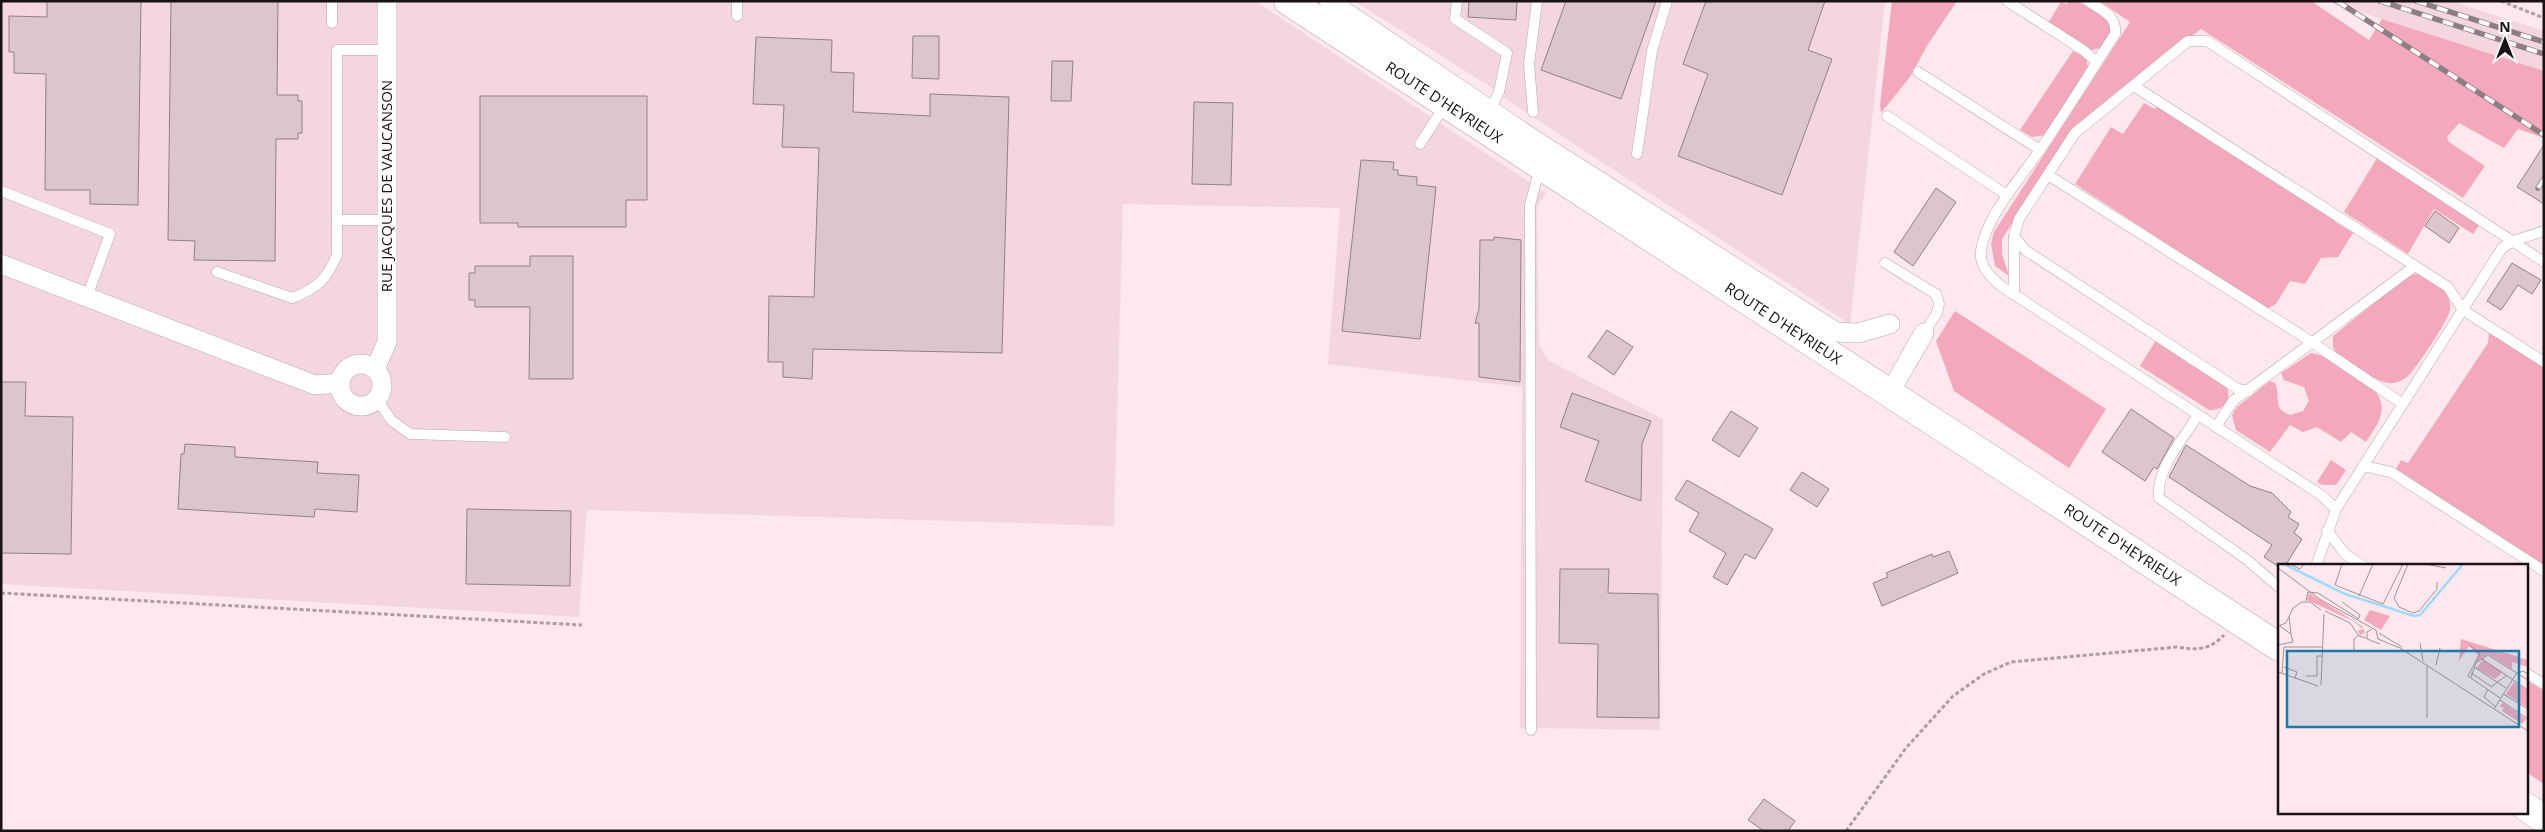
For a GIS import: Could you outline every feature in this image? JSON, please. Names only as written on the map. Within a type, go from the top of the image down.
[{"type":"main road","name":"ROUTE D'HEYRIEUX","points":[[1288,1],[2238,620],[2273,637]]},
{"type":"main road","points":[[2528,808],[2544,819]]},
{"type":"street","name":"RUE JACQUES DE VAUCANSON","points":[[375,369],[387,342],[388,1]]},
{"type":"street","name":"ROUTE D'HEYRIEUX","points":[[1329,1],[1490,110],[1827,327],[1836,332],[1847,334],[1890,324]]},
{"type":"street","points":[[1,264],[315,385],[340,383]]},
{"type":"street","points":[[1890,392],[1924,333]]},
{"type":"street","points":[[361,364],[375,369],[382,382],[382,390],[377,399],[371,404],[354,405],[344,397],[340,383],[342,377],[352,366],[361,364]]},
{"type":"lane","points":[[332,1],[332,23]]},
{"type":"lane","points":[[737,1],[737,16]]},
{"type":"lane","points":[[1457,1],[1456,19],[1507,53],[1499,92],[1490,110]]},
{"type":"lane","points":[[1532,112],[1529,64],[1538,1]]},
{"type":"lane","points":[[1637,154],[1652,51],[1667,1]]},
{"type":"lane","points":[[2007,1],[2083,50],[2097,62]]},
{"type":"lane","points":[[2088,1],[2113,18],[2116,26],[2115,34],[2040,150],[2007,195],[1984,238],[1981,254],[1986,271],[2014,294],[2321,496],[2336,509]]},
{"type":"lane","points":[[2014,294],[2014,236],[2019,219],[2074,133],[2188,41],[2207,41],[2544,262]]},
{"type":"lane","points":[[217,272],[292,298],[312,290],[328,276],[337,255],[337,50],[388,50]]},
{"type":"lane","points":[[1918,72],[2040,150]]},
{"type":"lane","points":[[2134,86],[2448,288],[2463,310],[2544,362]]},
{"type":"lane","points":[[1420,144],[1445,104]]},
{"type":"lane","points":[[1887,116],[2007,195]]},
{"type":"lane","points":[[1531,730],[1530,205],[1540,166]]},
{"type":"lane","points":[[2048,175],[2301,334],[2311,344],[2403,404]]},
{"type":"lane","points":[[1,191],[110,234],[87,297]]},
{"type":"lane","points":[[337,220],[387,220]]},
{"type":"lane","points":[[2317,564],[2327,530],[2336,509],[2502,248],[2513,241],[2544,231]]},
{"type":"lane","points":[[2014,236],[2025,250],[2033,256],[2238,389],[2249,391]]},
{"type":"lane","points":[[1885,263],[1936,294],[1939,304],[1937,313],[1924,333]]},
{"type":"lane","points":[[2216,426],[2233,401],[2249,391],[2414,266]]},
{"type":"lane","points":[[377,399],[391,420],[410,434],[505,436]]},
{"type":"lane","points":[[2198,415],[2167,463],[2158,485],[2159,498],[2246,559],[2278,586]]},
{"type":"lane","points":[[2363,466],[2391,472],[2544,571]]},
{"type":"lane","points":[[2327,530],[2345,554],[2360,564]]},
{"type":"lane","points":[[2528,673],[2544,684]]},
{"type":"path","points":[[2501,1],[2544,18]]},
{"type":"path","points":[[1,593],[582,625]]},
{"type":"path","points":[[1846,831],[1906,748],[1952,696],[1984,674],[2011,662],[2177,647],[2200,650],[2216,643],[2238,620]]},
{"type":"shaded area","points":[[1,1],[1255,1],[1546,193],[1537,208],[1539,345],[1549,361],[1663,419],[1660,730],[1520,728],[1522,387],[1328,364],[1340,208],[1123,204],[1114,526],[587,510],[579,617],[1,584]]},
{"type":"shaded area","points":[[1354,1],[1885,1],[1850,324],[1510,102],[1486,84]]},
{"type":"shaded area","points":[[1892,1],[1957,1],[1927,46],[1910,77],[1881,113],[1880,105]]},
{"type":"shaded area","points":[[2070,1],[2078,1],[2109,21],[2112,32],[2104,47],[2092,50],[2085,47],[2048,23],[2061,2],[2067,4]]},
{"type":"shaded area","points":[[2099,1],[2311,1],[2369,40],[2382,19],[2544,71],[2544,138],[2518,129],[2504,148],[2459,123],[2447,137],[2449,142],[2485,166],[2463,198],[2201,29],[2072,131],[2002,239],[2002,254],[2009,276],[1995,266],[1991,244],[1994,232],[2130,22]]},
{"type":"shaded area","points":[[2326,1],[2451,1],[2544,31],[2544,71]]},
{"type":"shaded area","points":[[2073,51],[2086,58],[2088,67],[2047,135],[2032,137],[2020,130]]},
{"type":"shaded area","points":[[2144,103],[2155,109],[2160,103],[2336,217],[2335,222],[2353,233],[2338,257],[2321,258],[2305,284],[2290,281],[2276,304],[2267,309],[2075,184],[2111,127],[2123,134]]},
{"type":"shaded area","points":[[2379,155],[2481,222],[2473,234],[2434,209],[2408,254],[2344,212]]},
{"type":"shaded area","points":[[2416,274],[2428,278],[2445,291],[2450,303],[2450,310],[2439,333],[2409,375],[2397,382],[2383,382],[2361,371],[2336,353],[2333,347],[2333,336],[2408,276]]},
{"type":"shaded area","points":[[1955,311],[2106,409],[2069,468],[1954,391],[1936,341]]},
{"type":"shaded area","points":[[2489,332],[2544,367],[2544,565],[2396,469],[2401,460],[2408,463],[2488,343]]},
{"type":"shaded area","points":[[2156,340],[2227,387],[2228,397],[2225,404],[2218,409],[2209,410],[2140,366]]},
{"type":"shaded area","points":[[2311,353],[2323,356],[2376,392],[2381,405],[2380,418],[2366,442],[2351,432],[2341,442],[2317,427],[2303,432],[2290,425],[2270,452],[2236,430],[2232,415],[2237,407],[2270,381],[2275,383],[2279,406],[2284,412],[2290,415],[2303,411],[2309,401],[2304,387],[2284,380],[2281,373]]},
{"type":"shaded area","points":[[2331,460],[2346,470],[2336,485],[2322,485],[2317,482]]},
{"type":"shaded area","points":[[2528,681],[2544,691],[2544,784],[2528,773]]},
{"type":"building","points":[[47,1],[141,1],[138,205],[90,204],[90,190],[45,190],[46,74],[14,73],[14,52],[9,52],[9,16],[47,17]]},
{"type":"building","points":[[171,1],[278,1],[277,95],[298,95],[298,101],[302,101],[302,133],[298,133],[298,139],[276,139],[275,261],[194,260],[195,241],[168,240]]},
{"type":"building","points":[[1469,1],[1517,1],[1516,20],[1468,17]]},
{"type":"building","points":[[1566,1],[1656,1],[1621,99],[1541,70]]},
{"type":"building","points":[[1706,1],[1825,1],[1808,50],[1832,59],[1782,195],[1678,156],[1708,74],[1683,64]]},
{"type":"building","points":[[913,36],[939,36],[939,79],[912,78]]},
{"type":"building","points":[[756,37],[832,40],[831,72],[854,73],[853,112],[930,116],[930,94],[1009,97],[1002,353],[813,349],[812,379],[783,377],[783,362],[768,362],[769,296],[814,297],[819,148],[782,147],[784,105],[753,104]]},
{"type":"building","points":[[1052,61],[1073,61],[1071,101],[1051,101]]},
{"type":"building","points":[[480,96],[647,96],[647,200],[626,200],[626,227],[518,227],[518,223],[480,223]]},
{"type":"building","points":[[1194,102],[1233,103],[1231,185],[1192,184]]},
{"type":"building","points":[[2544,145],[2544,204],[2517,187]]},
{"type":"building","points":[[1361,160],[1394,162],[1393,170],[1398,170],[1398,175],[1417,177],[1417,185],[1436,187],[1420,339],[1342,331]]},
{"type":"building","points":[[1936,188],[1956,202],[1913,266],[1894,252]]},
{"type":"building","points":[[2435,211],[2459,228],[2449,243],[2425,226]]},
{"type":"building","points":[[1494,237],[1521,240],[1520,382],[1479,377],[1479,323],[1475,323],[1479,309],[1480,240],[1494,240]]},
{"type":"building","points":[[530,256],[573,256],[573,379],[529,379],[530,307],[475,307],[475,300],[469,300],[469,273],[475,273],[475,266],[530,266]]},
{"type":"building","points":[[2512,263],[2541,280],[2532,294],[2518,285],[2501,310],[2487,301]]},
{"type":"building","points":[[1607,330],[1633,347],[1614,375],[1588,357]]},
{"type":"building","points":[[1,382],[26,382],[25,416],[73,417],[71,554],[1,553]]},
{"type":"building","points":[[1572,393],[1651,421],[1642,444],[1641,501],[1585,481],[1599,441],[1560,427]]},
{"type":"building","points":[[2131,409],[2174,438],[2157,469],[2154,467],[2145,481],[2102,452]]},
{"type":"building","points":[[1731,411],[1758,428],[1739,457],[1712,440]]},
{"type":"building","points":[[185,444],[235,447],[235,457],[318,462],[317,473],[359,475],[357,512],[315,509],[314,517],[178,509],[181,454],[184,454]]},
{"type":"building","points":[[2186,445],[2250,486],[2272,493],[2291,512],[2288,517],[2299,524],[2294,533],[2302,539],[2286,564],[2278,564],[2278,566],[2264,557],[2272,545],[2169,477]]},
{"type":"building","points":[[1802,472],[1829,489],[1817,507],[1790,490]]},
{"type":"building","points":[[1687,480],[1773,529],[1755,559],[1745,554],[1727,585],[1713,577],[1726,553],[1689,531],[1699,513],[1675,499]]},
{"type":"building","points":[[467,509],[571,511],[570,586],[466,584]]},
{"type":"building","points":[[1949,551],[1958,573],[1882,606],[1873,583],[1888,577],[1886,573],[1932,554],[1933,557]]},
{"type":"building","points":[[1560,569],[1609,569],[1608,593],[1658,594],[1659,718],[1597,717],[1598,644],[1559,643]]},
{"type":"building","points":[[1764,799],[1795,821],[1788,831],[1764,831],[1748,820]]},
{"type":"railway","points":[[2337,1],[2544,135]]},
{"type":"railway","points":[[2380,1],[2544,54]]},
{"type":"railway","points":[[2416,1],[2544,42]]},
{"type":"railway","points":[[2538,188],[2544,179]]}]
